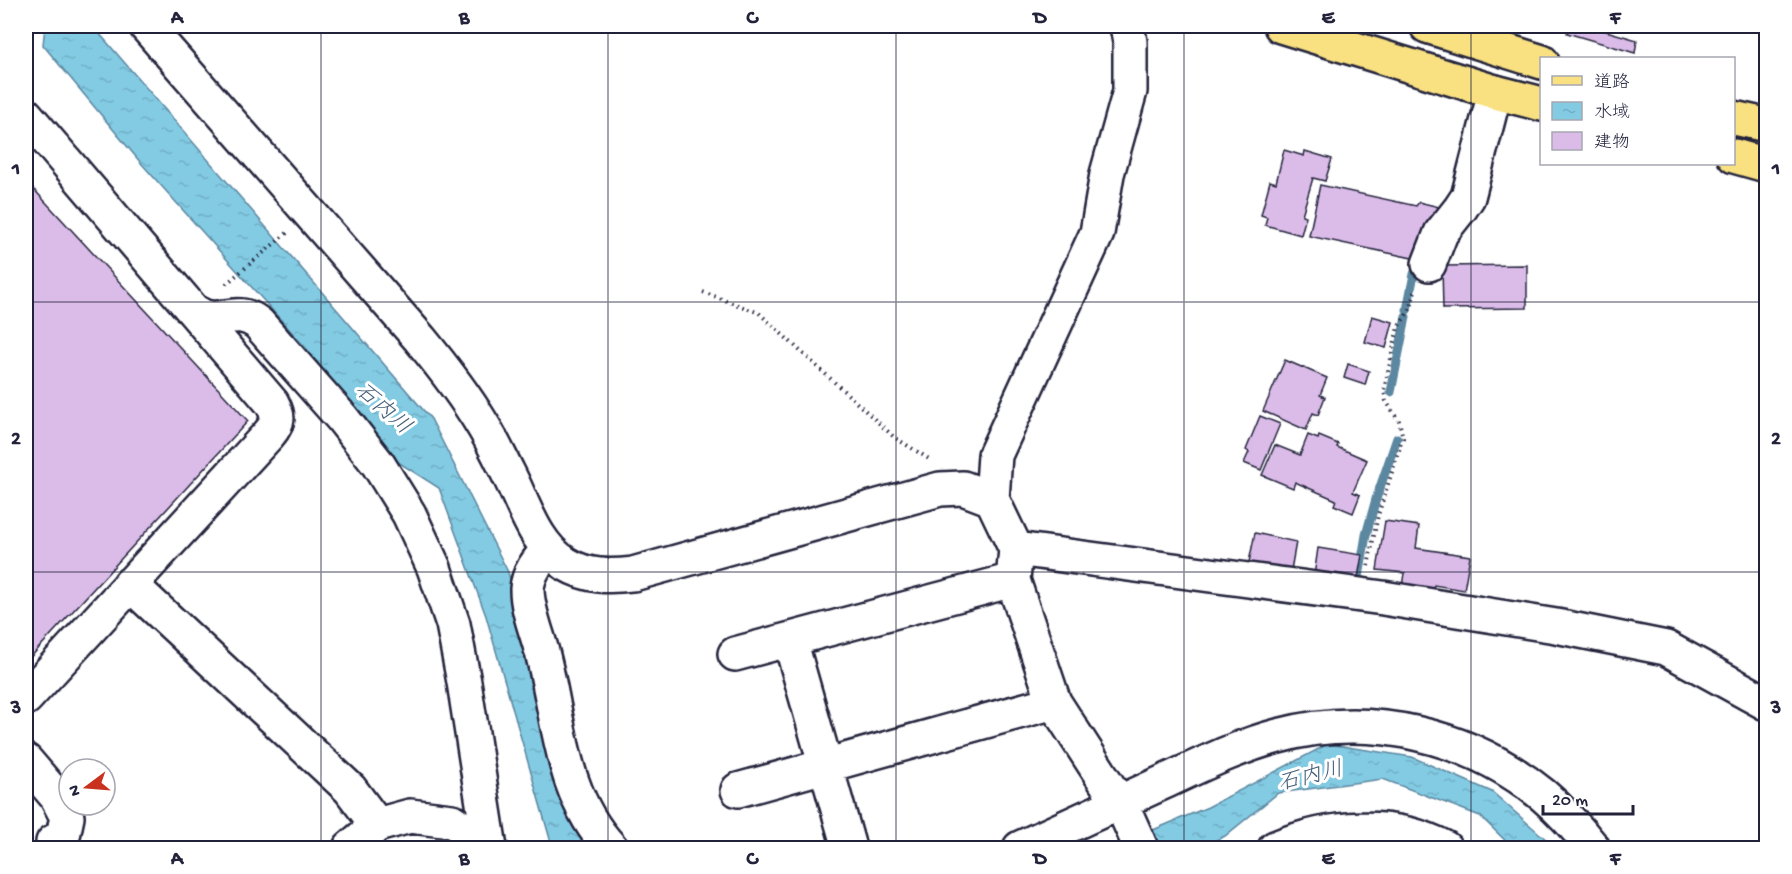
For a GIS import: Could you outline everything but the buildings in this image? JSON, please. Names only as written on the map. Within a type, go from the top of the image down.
[{"type":"main road","points":[[1281,26],[1495,92],[1540,103]]},
{"type":"main road","points":[[1427,26],[1540,61]]},
{"type":"main road","points":[[1735,117],[1767,125]]},
{"type":"main road","points":[[1735,156],[1767,165]]},
{"type":"street","points":[[146,26],[420,339],[453,380],[482,424],[535,530],[548,549],[566,564],[587,574],[610,577],[633,574],[940,489],[963,488],[992,500]]},
{"type":"street","points":[[1127,26],[1130,42],[1130,91],[1107,174],[1097,233],[995,455],[992,500],[1014,565],[1054,702],[1122,807],[1141,849]]},
{"type":"street","points":[[1429,264],[1441,233],[1468,197],[1495,92]]},
{"type":"street","points":[[26,115],[272,403],[278,415],[276,425],[26,698]]},
{"type":"street","points":[[194,311],[203,318],[215,320],[237,314],[248,316],[258,323],[356,436],[378,464],[409,514],[434,568],[453,624],[489,849]]},
{"type":"street","points":[[548,549],[530,574],[527,588],[529,603],[571,784],[585,813],[611,849]]},
{"type":"street","points":[[735,654],[790,640],[1014,565],[1363,596],[1556,626],[1666,648],[1767,703]]},
{"type":"street","points":[[130,584],[350,789],[376,825]]},
{"type":"street","points":[[790,640],[849,849]]},
{"type":"street","points":[[738,790],[1054,702]]},
{"type":"street","points":[[1020,849],[1122,807],[1219,757],[1278,736],[1318,728],[1358,726],[1399,729],[1438,738],[1476,753],[1511,772],[1544,796],[1573,824],[1593,849]]},
{"type":"street","points":[[26,761],[56,796],[67,817],[63,836],[53,842]]},
{"type":"street","points":[[350,849],[376,825],[410,816],[452,821],[489,849]]},
{"type":"street","points":[[1275,849],[1317,834],[1348,829],[1379,829],[1410,835],[1445,849]]},
{"type":"path","points":[[228,283],[287,234]]},
{"type":"path","points":[[704,292],[759,313],[894,437],[933,462]]},
{"type":"path","points":[[1363,596],[1378,515],[1402,447],[1403,438],[1399,421],[1391,410],[1384,391],[1398,327],[1407,314]]},
{"type":"water","name":"石内川","points":[[45,26],[93,26],[431,419],[508,572],[566,783],[599,848],[554,848],[552,846],[486,616],[439,488],[390,457],[305,347],[141,163],[43,45]]},
{"type":"water","name":"石内川","points":[[1328,744],[1412,757],[1492,792],[1556,848],[1513,848],[1480,816],[1383,779],[1278,793],[1225,836],[1199,848],[1110,848],[1208,807]]},
{"type":"waterway","points":[[1407,310],[1419,261]]},
{"type":"waterway","points":[[1391,392],[1406,317]]},
{"type":"waterway","points":[[1358,583],[1366,535],[1397,438]]}]
